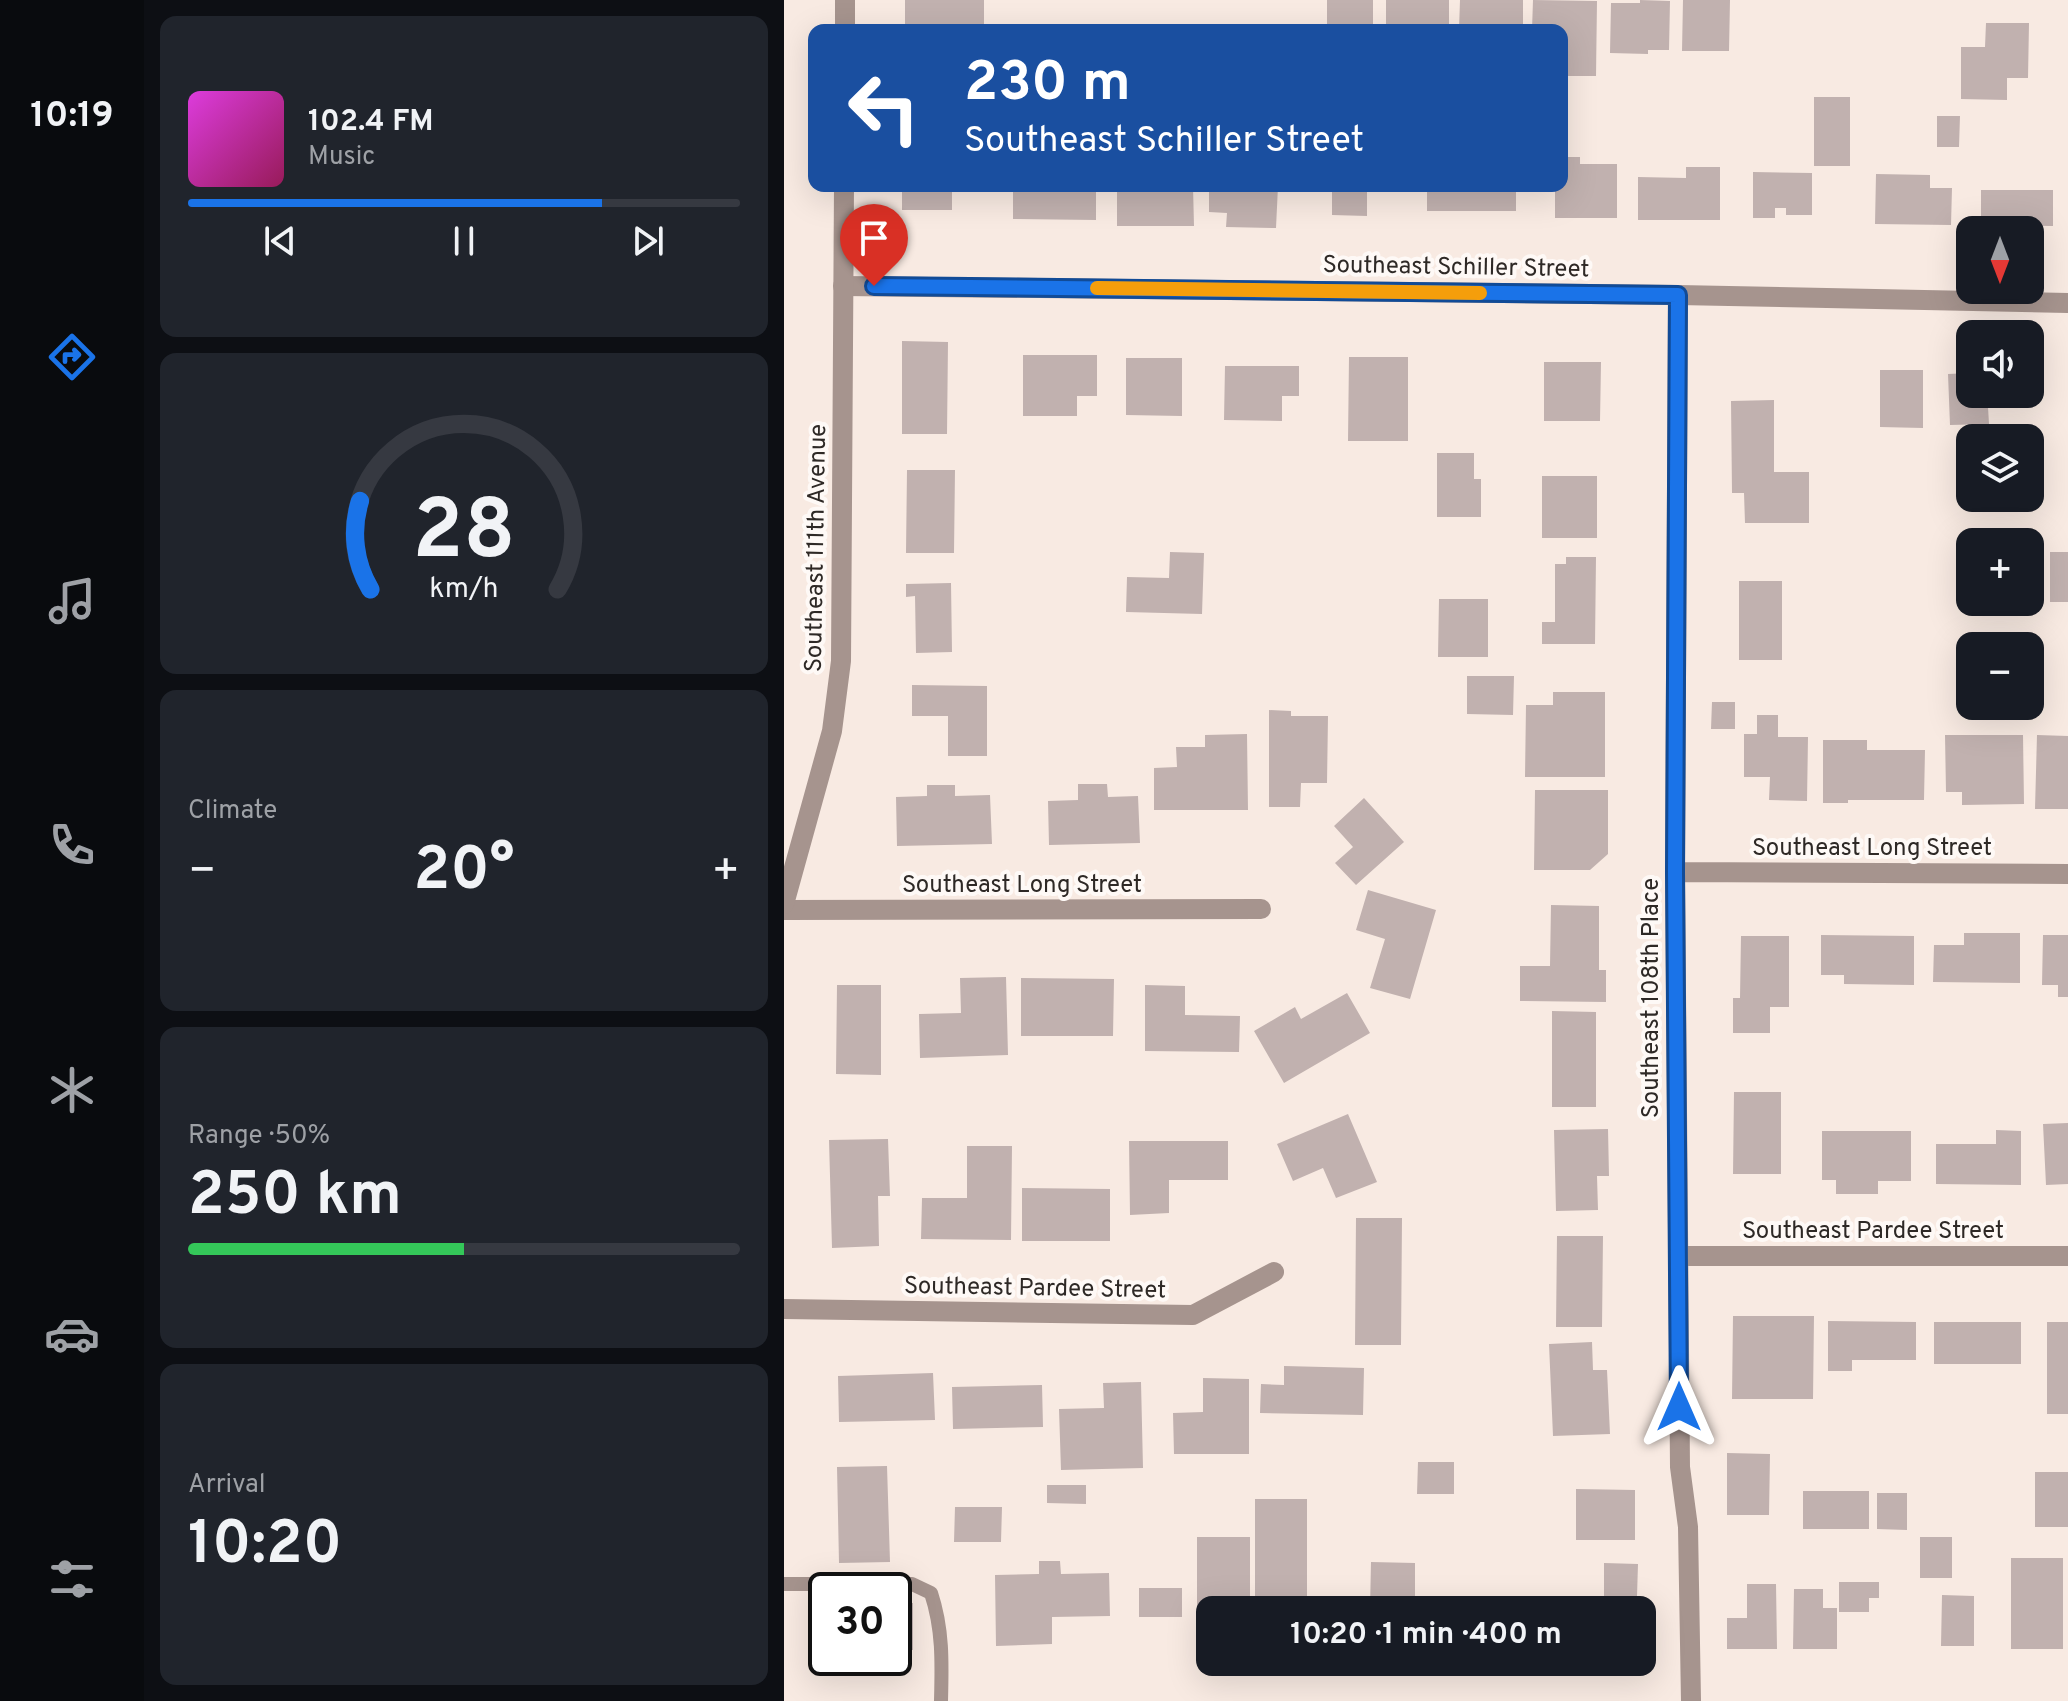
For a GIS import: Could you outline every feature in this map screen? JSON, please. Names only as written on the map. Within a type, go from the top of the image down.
[{"type":"street","points":[[845,0],[845,24]]},
{"type":"street","name":"Southeast 111th Avenue","points":[[784,907],[832,731],[839,681],[844,489],[844,192]]},
{"type":"street","name":"Southeast Schiller Street","points":[[843,286],[1678,295],[2068,303]]},
{"type":"street","name":"Southeast 108th Place","points":[[1678,295],[1675,872],[1678,1256],[1680,1467],[1688,1527],[1691,1701]]},
{"type":"street","name":"Southeast Long Street","points":[[1675,872],[2068,874]]},
{"type":"street","name":"Southeast Long Street","points":[[784,907],[1261,909]]},
{"type":"street","name":"Southeast Pardee Street","points":[[1678,1256],[2068,1256]]},
{"type":"street","name":"Southeast Pardee Street","points":[[784,1309],[1193,1315],[1274,1272]]},
{"type":"lane","points":[[784,1584],[912,1584],[931,1593],[940,1618],[943,1645],[941,1701]]},
{"type":"building","points":[[905,0],[984,0],[984,24],[905,24]]},
{"type":"building","points":[[1327,0],[1373,0],[1373,24],[1327,24]]},
{"type":"building","points":[[1386,0],[1449,0],[1449,24],[1386,24]]},
{"type":"building","points":[[1460,0],[1523,0],[1523,24],[1459,24]]},
{"type":"building","points":[[1533,0],[1597,1],[1596,76],[1568,76],[1568,24],[1532,24]]},
{"type":"building","points":[[1640,0],[1670,1],[1669,50],[1648,50],[1648,54],[1610,53],[1611,3],[1640,3]]},
{"type":"building","points":[[1683,0],[1730,0],[1729,51],[1682,51]]},
{"type":"building","points":[[1986,23],[2029,23],[2028,78],[2007,78],[2007,100],[1961,99],[1961,47],[1985,47]]},
{"type":"building","points":[[1814,97],[1850,97],[1850,166],[1814,166]]},
{"type":"building","points":[[1937,116],[1960,116],[1959,147],[1937,147]]},
{"type":"building","points":[[1568,157],[1580,157],[1580,164],[1617,164],[1617,218],[1555,218],[1555,192],[1568,192]]},
{"type":"building","points":[[1686,167],[1720,167],[1720,220],[1638,220],[1638,177],[1686,178]]},
{"type":"building","points":[[1753,172],[1812,173],[1812,215],[1786,215],[1786,208],[1775,208],[1775,218],[1753,218]]},
{"type":"building","points":[[1876,174],[1930,175],[1930,188],[1952,188],[1951,225],[1875,224]]},
{"type":"building","points":[[1981,190],[2053,190],[2053,226],[2044,226],[2044,216],[1981,216]]},
{"type":"building","points":[[902,192],[952,192],[952,210],[902,210]]},
{"type":"building","points":[[1013,192],[1096,192],[1096,220],[1013,219]]},
{"type":"building","points":[[1117,192],[1193,192],[1194,226],[1117,226]]},
{"type":"building","points":[[1209,192],[1278,192],[1276,228],[1226,227],[1227,213],[1209,212]]},
{"type":"building","points":[[1332,192],[1367,192],[1367,216],[1332,215]]},
{"type":"building","points":[[1427,192],[1516,192],[1516,211],[1427,211]]},
{"type":"building","points":[[902,341],[948,342],[947,434],[902,434]]},
{"type":"building","points":[[1023,355],[1097,355],[1097,396],[1077,396],[1077,416],[1023,416]]},
{"type":"building","points":[[1349,357],[1408,357],[1408,441],[1348,441]]},
{"type":"building","points":[[1126,358],[1182,358],[1182,416],[1126,415]]},
{"type":"building","points":[[1544,362],[1601,362],[1600,421],[1544,421]]},
{"type":"building","points":[[1225,366],[1299,366],[1299,396],[1282,396],[1282,421],[1224,420]]},
{"type":"building","points":[[1880,370],[1923,370],[1923,428],[1880,427]]},
{"type":"building","points":[[1948,374],[1956,374],[1956,408],[1988,408],[1989,424],[1950,425]]},
{"type":"building","points":[[1774,400],[1774,472],[1809,472],[1809,523],[1745,523],[1744,493],[1732,493],[1731,401]]},
{"type":"building","points":[[1437,453],[1474,453],[1474,479],[1481,479],[1481,517],[1437,517]]},
{"type":"building","points":[[907,470],[955,470],[954,553],[906,553]]},
{"type":"building","points":[[1542,476],[1597,476],[1597,538],[1542,538]]},
{"type":"building","points":[[1170,552],[1204,553],[1202,614],[1126,612],[1127,577],[1169,578]]},
{"type":"building","points":[[2050,552],[2068,552],[2068,602],[2050,602]]},
{"type":"building","points":[[1566,557],[1596,557],[1595,644],[1542,644],[1542,622],[1555,622],[1555,564],[1566,564]]},
{"type":"building","points":[[1739,581],[1782,581],[1782,660],[1739,660]]},
{"type":"building","points":[[951,583],[952,652],[916,653],[915,596],[906,597],[906,584]]},
{"type":"building","points":[[1439,599],[1488,599],[1488,657],[1438,657]]},
{"type":"building","points":[[1467,676],[1514,676],[1513,715],[1467,714]]},
{"type":"building","points":[[912,685],[987,686],[987,756],[948,756],[948,716],[912,716]]},
{"type":"building","points":[[1553,692],[1605,692],[1605,777],[1525,777],[1526,705],[1553,705]]},
{"type":"building","points":[[1712,702],[1735,702],[1735,729],[1711,729]]},
{"type":"building","points":[[1269,710],[1291,711],[1291,716],[1328,716],[1327,783],[1301,783],[1300,807],[1269,807]]},
{"type":"building","points":[[1757,715],[1778,715],[1778,737],[1808,737],[1807,801],[1769,800],[1770,777],[1744,777],[1744,734],[1757,734]]},
{"type":"building","points":[[1247,734],[1248,810],[1154,810],[1154,768],[1177,767],[1176,747],[1205,747],[1205,735]]},
{"type":"building","points":[[1945,735],[2023,735],[2024,804],[1962,805],[1962,792],[1946,792]]},
{"type":"building","points":[[2037,735],[2068,736],[2068,809],[2035,809]]},
{"type":"building","points":[[1823,740],[1867,740],[1867,750],[1925,750],[1924,800],[1823,803]]},
{"type":"building","points":[[1078,784],[1107,784],[1108,797],[1138,796],[1140,843],[1049,845],[1048,801],[1078,800]]},
{"type":"building","points":[[927,785],[955,785],[955,796],[990,795],[992,844],[897,846],[896,797],[927,796]]},
{"type":"building","points":[[1535,790],[1608,790],[1608,854],[1590,870],[1534,870]]},
{"type":"building","points":[[1364,798],[1404,842],[1356,885],[1335,863],[1353,847],[1334,826]]},
{"type":"building","points":[[1368,890],[1436,910],[1410,999],[1370,988],[1385,939],[1356,930]]},
{"type":"building","points":[[1551,905],[1599,906],[1599,970],[1606,970],[1606,1002],[1520,1001],[1520,966],[1550,966]]},
{"type":"building","points":[[1964,933],[2020,933],[2020,983],[1933,982],[1934,945],[1964,945]]},
{"type":"building","points":[[1821,935],[1914,936],[1914,985],[1844,984],[1844,975],[1821,975]]},
{"type":"building","points":[[2043,935],[2068,935],[2068,997],[2058,997],[2058,985],[2042,985]]},
{"type":"building","points":[[1741,936],[1789,936],[1789,1007],[1770,1007],[1770,1033],[1733,1033],[1733,998],[1740,998]]},
{"type":"building","points":[[1006,977],[1008,1055],[920,1058],[919,1014],[961,1013],[960,978]]},
{"type":"building","points":[[1021,978],[1114,979],[1113,1036],[1021,1036]]},
{"type":"building","points":[[837,985],[881,985],[881,1075],[836,1074]]},
{"type":"building","points":[[1145,985],[1185,986],[1185,1015],[1240,1016],[1239,1052],[1145,1051]]},
{"type":"building","points":[[1347,993],[1370,1033],[1284,1083],[1254,1031],[1295,1007],[1301,1019]]},
{"type":"building","points":[[1552,1011],[1596,1012],[1596,1107],[1552,1107]]},
{"type":"building","points":[[1734,1092],[1781,1092],[1781,1174],[1733,1174]]},
{"type":"building","points":[[1348,1114],[1377,1182],[1336,1198],[1323,1168],[1293,1181],[1277,1144]]},
{"type":"building","points":[[2068,1123],[2068,1184],[2046,1185],[2043,1124]]},
{"type":"building","points":[[1608,1129],[1609,1176],[1597,1176],[1598,1210],[1556,1211],[1554,1130]]},
{"type":"building","points":[[1996,1130],[2021,1131],[2021,1185],[1936,1184],[1936,1144],[1996,1144]]},
{"type":"building","points":[[1822,1131],[1911,1131],[1911,1181],[1878,1181],[1878,1194],[1836,1194],[1836,1180],[1822,1180]]},
{"type":"building","points":[[888,1139],[890,1196],[878,1196],[879,1246],[832,1248],[829,1140]]},
{"type":"building","points":[[1129,1141],[1228,1141],[1228,1180],[1169,1180],[1169,1213],[1130,1215]]},
{"type":"building","points":[[967,1146],[1012,1146],[1011,1240],[921,1239],[922,1198],[967,1198]]},
{"type":"building","points":[[1022,1188],[1110,1189],[1110,1241],[1022,1241]]},
{"type":"building","points":[[1356,1218],[1402,1218],[1401,1345],[1355,1345]]},
{"type":"building","points":[[1557,1236],[1603,1236],[1602,1327],[1556,1327]]},
{"type":"building","points":[[1733,1316],[1814,1316],[1813,1399],[1732,1399]]},
{"type":"building","points":[[1828,1321],[1916,1322],[1916,1360],[1852,1360],[1852,1371],[1828,1371]]},
{"type":"building","points":[[1934,1322],[2021,1322],[2021,1364],[1934,1364]]},
{"type":"building","points":[[2047,1322],[2068,1322],[2068,1414],[2047,1414]]},
{"type":"building","points":[[1592,1342],[1593,1370],[1607,1370],[1610,1434],[1553,1436],[1549,1344]]},
{"type":"building","points":[[1284,1366],[1364,1368],[1363,1415],[1260,1413],[1261,1384],[1284,1385]]},
{"type":"building","points":[[933,1373],[935,1420],[839,1422],[838,1376]]},
{"type":"building","points":[[1203,1378],[1249,1379],[1249,1454],[1174,1454],[1173,1413],[1203,1412]]},
{"type":"building","points":[[1141,1382],[1143,1468],[1061,1470],[1059,1409],[1104,1408],[1103,1383]]},
{"type":"building","points":[[1042,1385],[1043,1427],[953,1429],[952,1387]]},
{"type":"building","points":[[1727,1453],[1770,1454],[1769,1515],[1727,1515]]},
{"type":"building","points":[[1418,1462],[1454,1462],[1454,1494],[1417,1494]]},
{"type":"building","points":[[887,1466],[890,1562],[839,1563],[837,1467]]},
{"type":"building","points":[[2035,1472],[2068,1472],[2068,1527],[2035,1527]]},
{"type":"building","points":[[1047,1485],[1086,1485],[1086,1504],[1047,1503]]},
{"type":"building","points":[[1576,1489],[1635,1490],[1635,1540],[1576,1540]]},
{"type":"building","points":[[1803,1491],[1869,1491],[1869,1529],[1803,1529]]},
{"type":"building","points":[[1877,1493],[1907,1493],[1907,1530],[1877,1529]]},
{"type":"building","points":[[1255,1499],[1307,1499],[1307,1596],[1255,1596]]},
{"type":"building","points":[[955,1507],[1002,1507],[1001,1542],[954,1542]]},
{"type":"building","points":[[1197,1537],[1250,1537],[1250,1596],[1197,1596]]},
{"type":"building","points":[[1920,1537],[1952,1537],[1952,1578],[1920,1578]]},
{"type":"building","points":[[2011,1558],[2063,1558],[2063,1649],[2011,1649]]},
{"type":"building","points":[[1039,1561],[1060,1561],[1061,1574],[1109,1573],[1110,1616],[1052,1617],[1052,1644],[996,1646],[995,1575],[1039,1574]]},
{"type":"building","points":[[1371,1562],[1415,1563],[1415,1596],[1370,1596]]},
{"type":"building","points":[[1604,1563],[1638,1564],[1637,1596],[1604,1596]]},
{"type":"building","points":[[1839,1582],[1879,1582],[1879,1598],[1869,1598],[1869,1612],[1839,1612]]},
{"type":"building","points":[[1747,1584],[1776,1584],[1777,1649],[1727,1649],[1727,1618],[1747,1618]]},
{"type":"building","points":[[1139,1588],[1182,1588],[1182,1617],[1139,1617]]},
{"type":"building","points":[[1794,1589],[1823,1589],[1823,1608],[1837,1608],[1837,1649],[1793,1649]]},
{"type":"building","points":[[1942,1595],[1974,1596],[1974,1646],[1941,1646]]},
{"type":"building","points":[[912,1603],[913,1603],[912,1650]]},
{"type":"slow traffic","points":[[1097,288],[1480,293]]},
{"type":"route","points":[[874,286],[1678,295],[1675,872],[1679,1407]]}]
